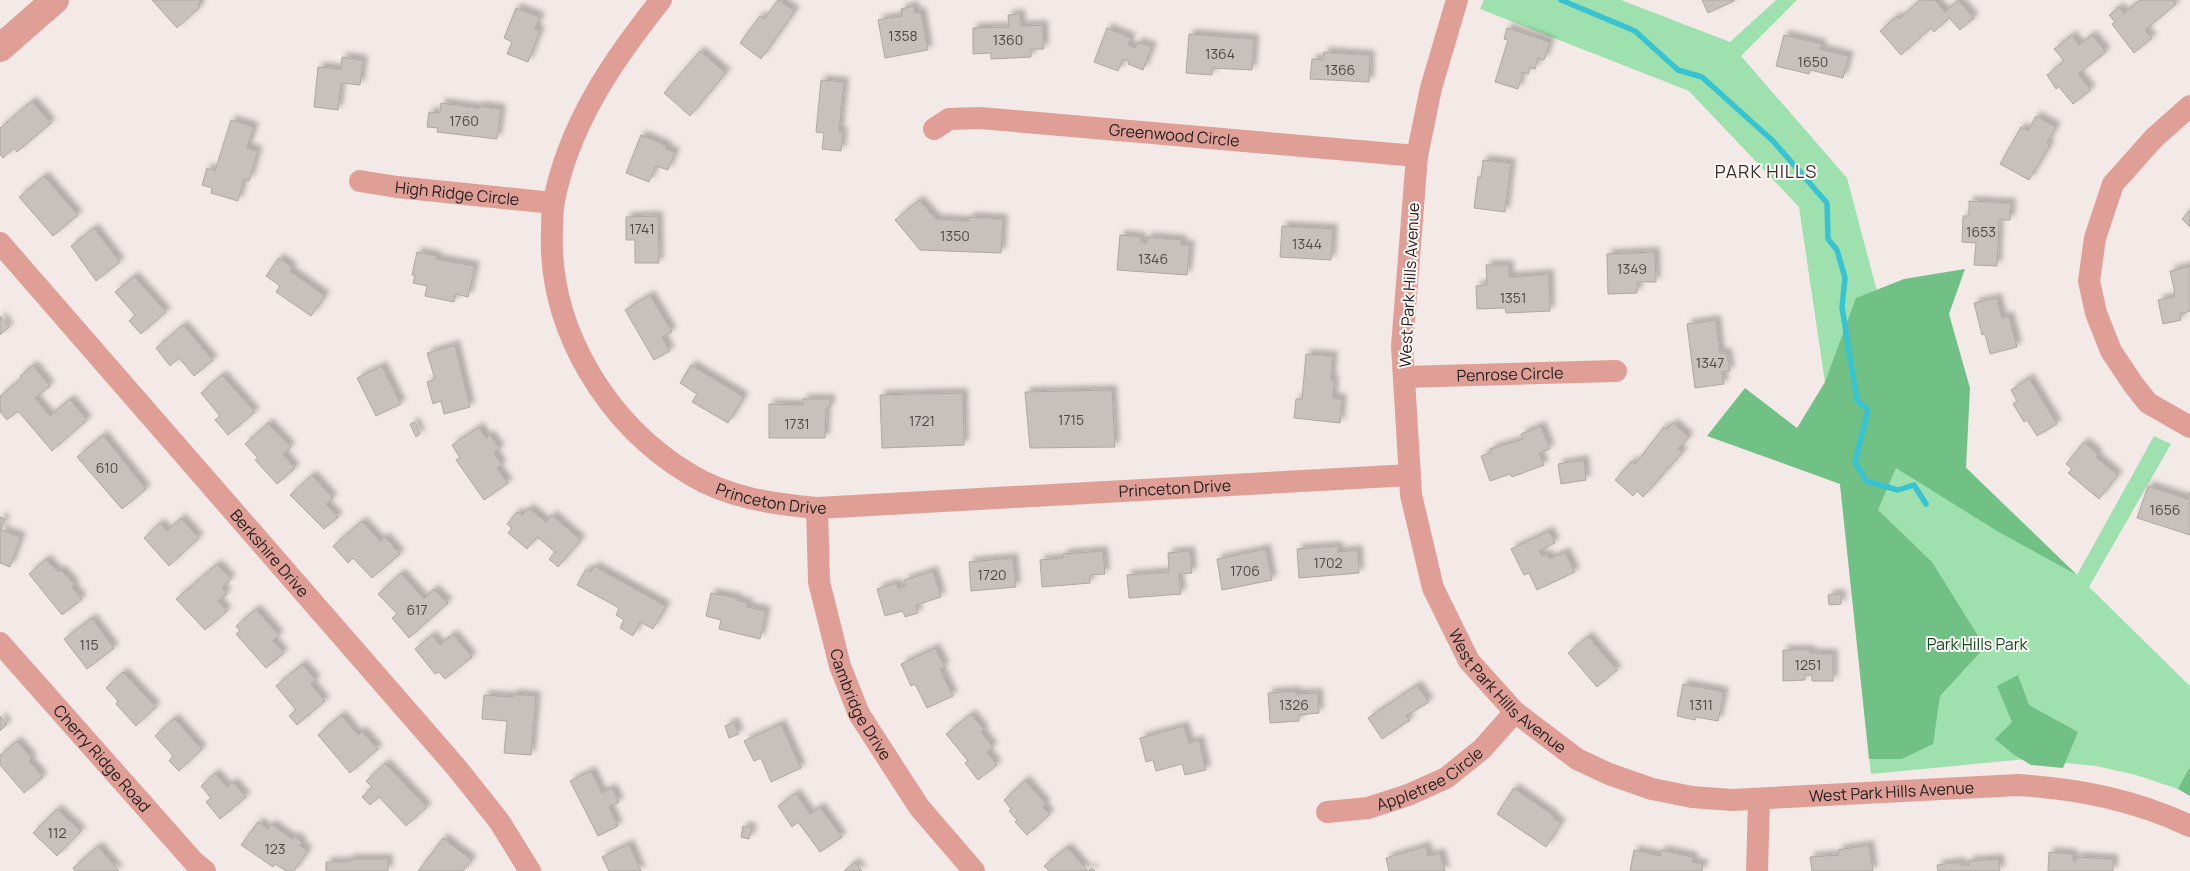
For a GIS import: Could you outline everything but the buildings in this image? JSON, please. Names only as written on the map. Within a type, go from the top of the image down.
[{"type":"street","points":[[0,48],[55,0]]},
{"type":"street","name":"Princeton Drive","points":[[661,0],[594,93],[579,124],[560,171],[553,203],[551,251],[562,309],[584,362],[613,409],[661,455],[691,475],[711,486],[744,497],[782,505],[817,508],[1410,475]]},
{"type":"street","name":"West Park Hills Avenue","points":[[1457,0],[1431,88],[1417,156],[1402,346],[1412,495],[1433,588],[1469,661],[1515,712],[1577,759],[1609,774],[1652,789],[1692,797],[1759,800],[2018,785],[2036,786],[2090,793],[2130,802],[2190,826]]},
{"type":"street","points":[[2190,106],[2154,138],[2113,184],[2094,238],[2089,281],[2096,313],[2111,351],[2127,375],[2148,403],[2190,427]]},
{"type":"street","name":"Greenwood Circle","points":[[934,129],[949,119],[980,118],[1417,156]]},
{"type":"street","name":"High Ridge Circle","points":[[360,180],[397,187],[553,203]]},
{"type":"street","name":"Berkshire Drive","points":[[0,243],[456,767],[499,821],[530,871]]},
{"type":"street","name":"Penrose Circle","points":[[1404,377],[1616,371]]},
{"type":"street","name":"Cambridge Drive","points":[[817,508],[818,582],[840,666],[859,714],[919,808],[974,871]]},
{"type":"street","name":"Cherry Ridge Road","points":[[0,643],[194,862],[205,871]]},
{"type":"street","name":"Appletree Circle","points":[[1327,812],[1368,808],[1408,795],[1446,778],[1482,749],[1515,712]]},
{"type":"street","points":[[1757,871],[1759,800]]},
{"type":"green space","name":"Park Hills Park","points":[[1484,0],[1621,0],[1730,42],[1776,0],[1797,0],[1741,56],[1847,178],[1909,412],[2077,575],[2154,436],[2171,444],[2089,587],[2190,686],[2190,796],[2178,789],[2136,775],[2096,766],[2026,759],[1871,774],[1840,484],[1799,207],[1689,91],[1480,9]]},
{"type":"green space","points":[[1965,269],[1949,314],[1970,388],[1966,468],[2077,575],[1997,531],[1896,468],[1878,510],[1932,562],[1985,647],[1940,696],[1933,744],[1902,759],[1869,759],[1840,484],[1707,436],[1745,388],[1797,428],[1825,382],[1856,298],[1904,279]]},
{"type":"green space","points":[[2018,675],[2029,705],[2078,732],[2063,768],[2031,765],[2013,754],[1995,739],[2012,722],[1997,686]]},
{"type":"green space","points":[[2190,767],[2190,796],[2178,789]]},
{"type":"waterway","points":[[1561,0],[1635,31],[1678,70],[1702,77],[1773,141],[1827,203],[1828,239],[1837,250],[1845,278],[1842,307],[1857,400],[1868,410],[1855,462],[1866,481],[1898,490],[1914,485],[1926,504]]},
{"type":"district","name":"PARK HILLS","points":[[1766,171]]}]
